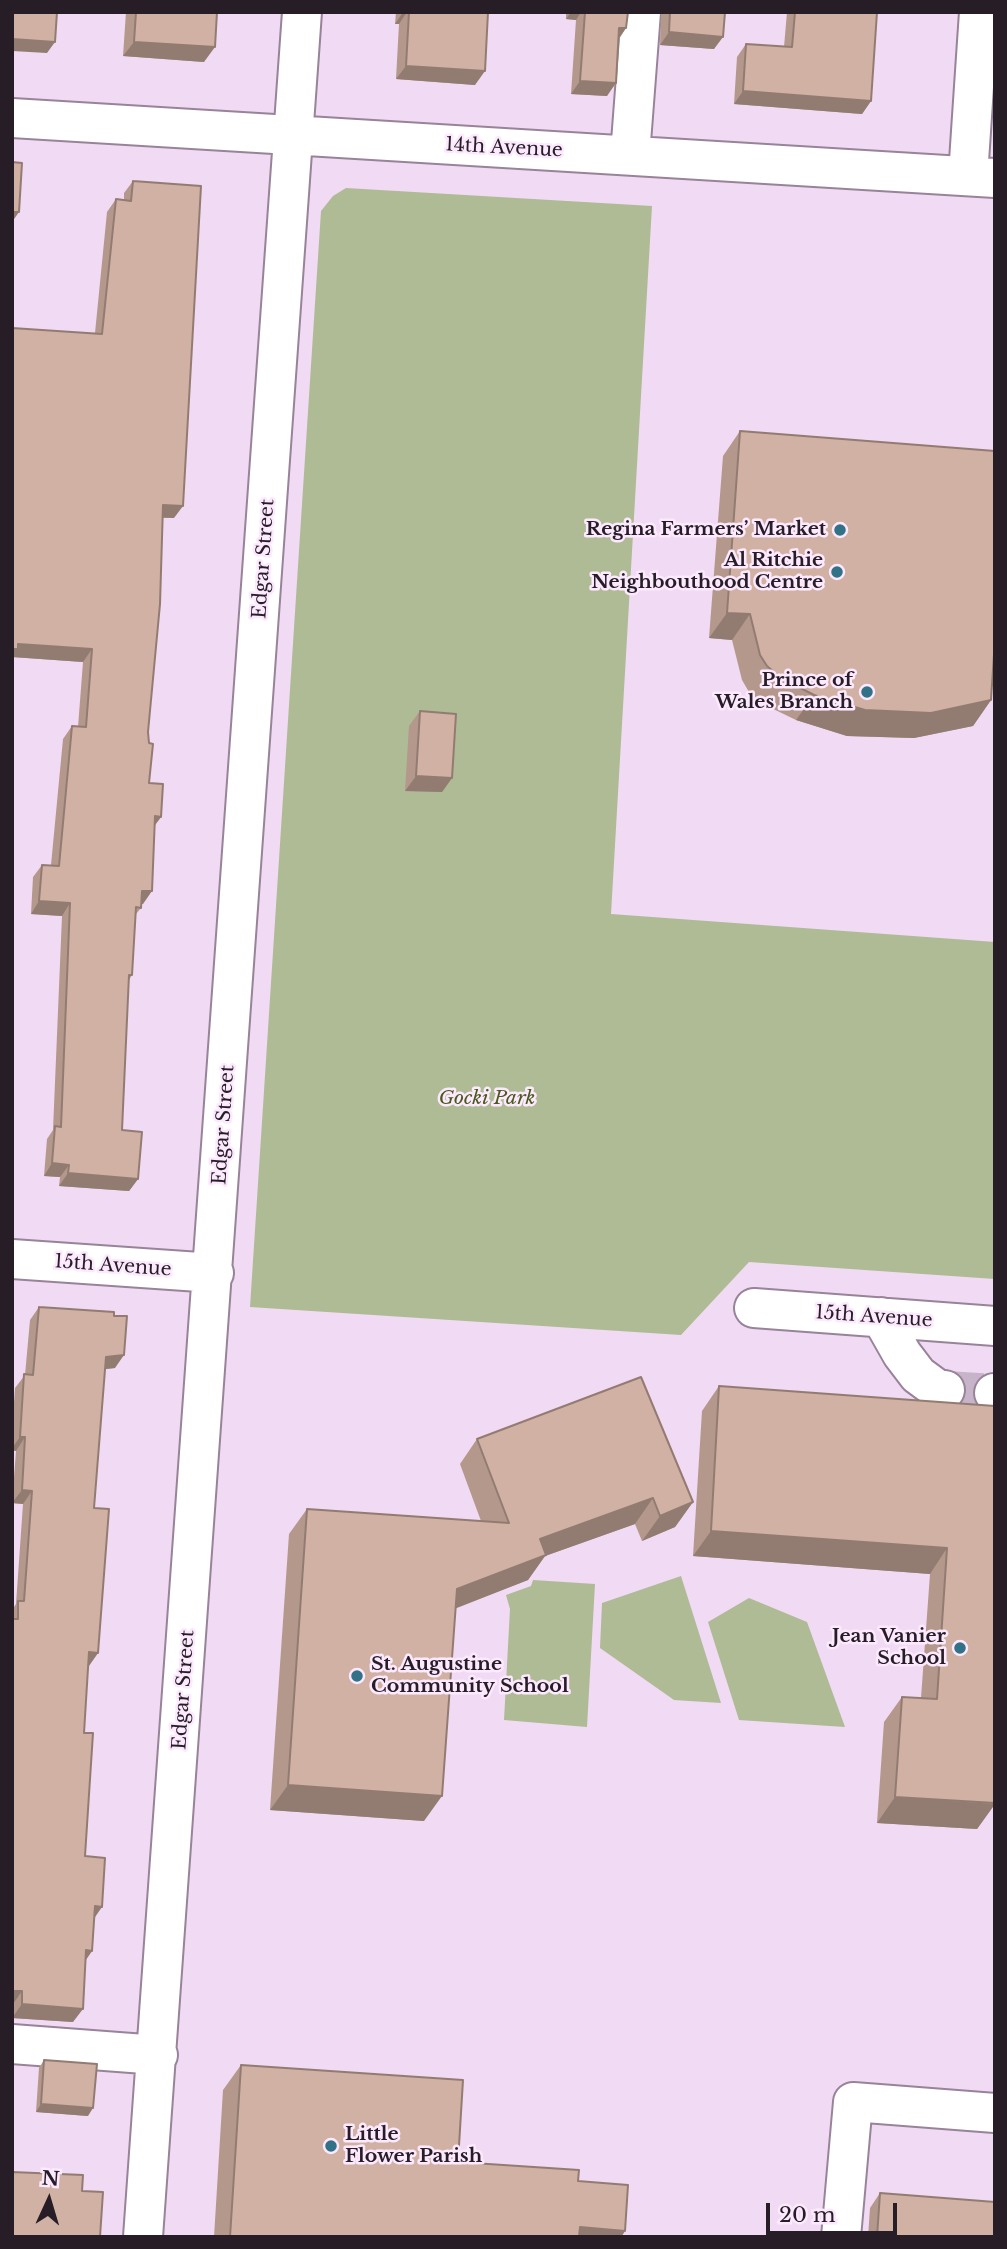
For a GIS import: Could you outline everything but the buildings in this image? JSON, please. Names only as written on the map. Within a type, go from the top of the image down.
[{"type":"street","name":"Edgar Street","points":[[144,2237],[302,12]]},
{"type":"street","points":[[630,155],[640,12]]},
{"type":"street","points":[[979,12],[981,177]]},
{"type":"street","name":"14th Avenue","points":[[12,118],[981,177]]},
{"type":"street","name":"15th Avenue","points":[[12,1259],[214,1273]]},
{"type":"street","name":"15th Avenue","points":[[754,1308],[995,1326]]},
{"type":"street","points":[[881,1317],[902,1354],[918,1375],[937,1389],[945,1390]]},
{"type":"street","points":[[12,2044],[158,2055]]},
{"type":"street","points":[[841,2237],[853,2102],[995,2113]]},
{"type":"green space","name":"Gocki Park","points":[[346,188],[652,206],[611,914],[995,942],[995,1279],[749,1262],[681,1335],[250,1307],[321,211],[333,196]]},
{"type":"green space","points":[[681,1576],[721,1703],[674,1700],[600,1648],[602,1603]]},
{"type":"green space","points":[[533,1580],[595,1584],[587,1727],[504,1720],[510,1609],[506,1595],[531,1586]]},
{"type":"green space","points":[[749,1598],[807,1622],[845,1727],[739,1720],[708,1622]]},
{"type":"tunnel","points":[[945,1390],[994,1393]]},
{"type":"place","name":"Regina Farmers’ Market","points":[[840,530]]},
{"type":"place","name":"Al Ritchie Neighbouthood Centre","points":[[837,572]]},
{"type":"place","name":"Prince of Wales Branch","points":[[867,692]]},
{"type":"place","name":"Jean Vanier School","points":[[960,1648]]},
{"type":"place","name":"St. Augustine Community School","points":[[357,1676]]},
{"type":"place","name":"Little Flower Parish","points":[[331,2146]]}]
